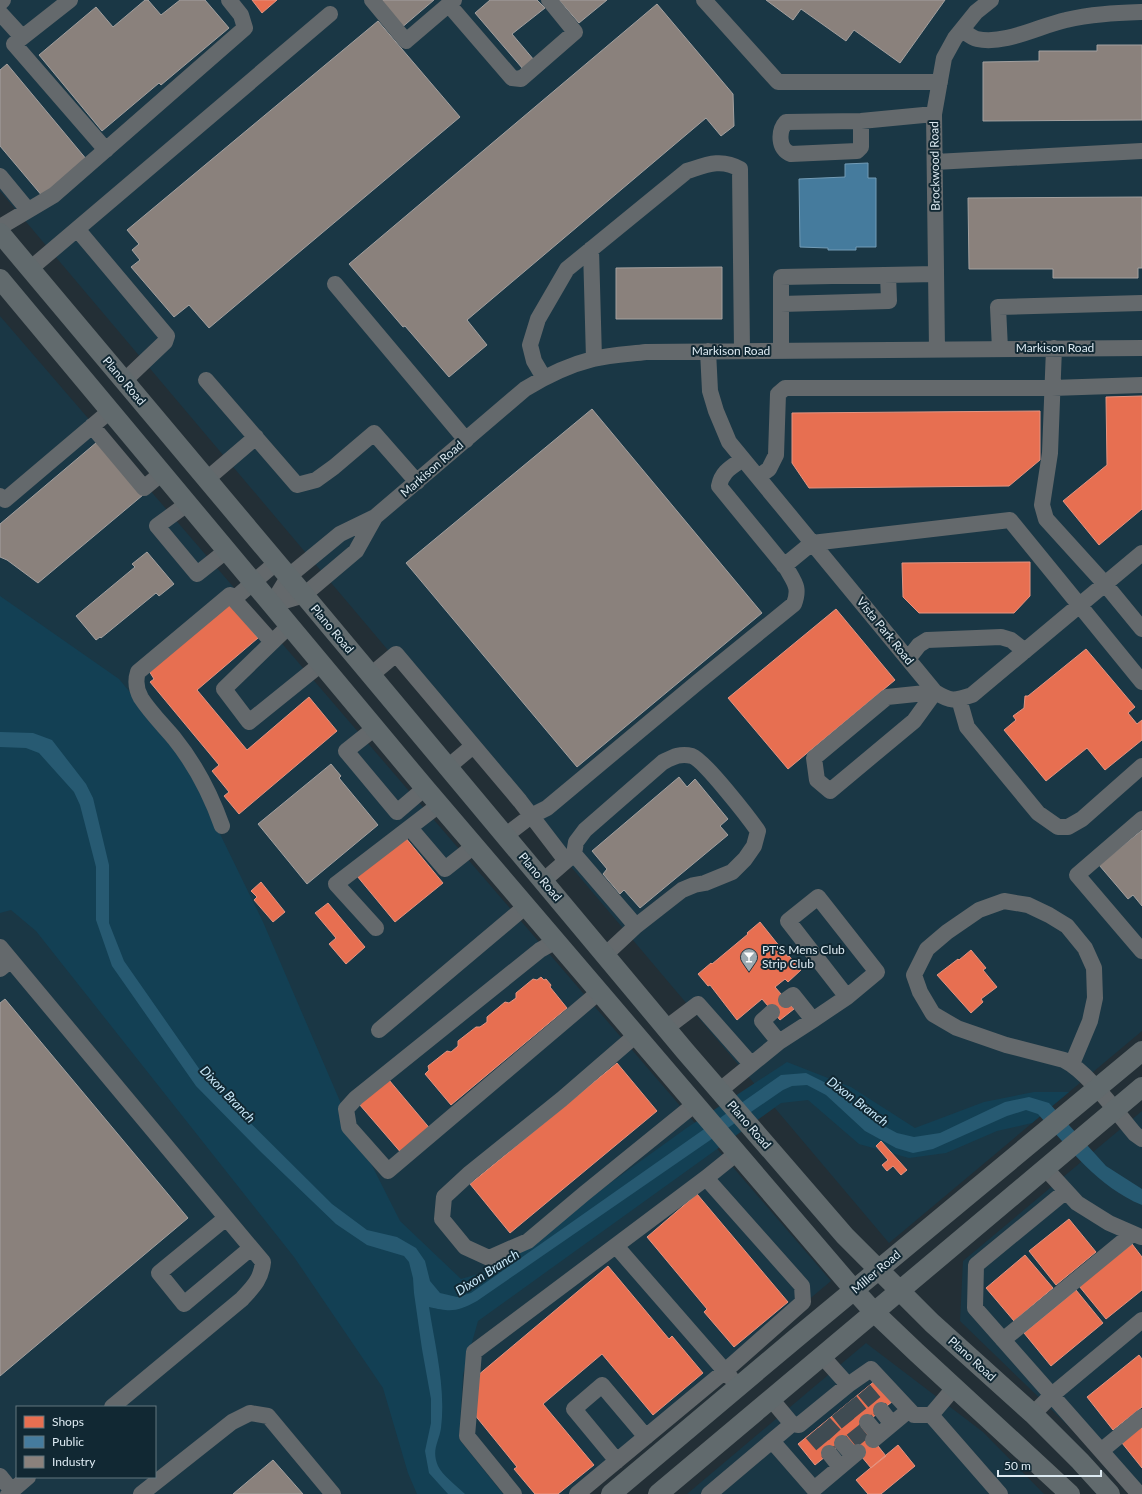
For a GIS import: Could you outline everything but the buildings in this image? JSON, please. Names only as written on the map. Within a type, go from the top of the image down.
[{"type":"main road","name":"Plano Road","points":[[0,233],[666,1028],[845,1236],[932,1324],[1033,1414],[1080,1461],[1110,1494]]},
{"type":"main road","points":[[30,269],[2,287],[110,411],[439,805],[874,1312],[954,1388],[1070,1494]]},
{"type":"main road","points":[[478,850],[505,836]]},
{"type":"main road","points":[[636,1035],[666,1028]]},
{"type":"main road","name":"Miller Road","points":[[611,1494],[1142,1050]]},
{"type":"main road","points":[[648,1464],[666,1491],[771,1399],[1142,1087]]},
{"type":"street","points":[[0,3],[3,0]]},
{"type":"street","points":[[70,0],[14,44],[106,150]]},
{"type":"street","points":[[0,227],[54,195],[245,28],[241,15],[229,0]]},
{"type":"street","points":[[372,0],[406,41],[452,2],[512,78],[521,79],[575,32],[549,0]]},
{"type":"street","points":[[704,0],[778,82],[940,82]]},
{"type":"street","name":"Brockwood Road","points":[[937,349],[934,114],[944,58],[955,38],[976,12],[991,0]]},
{"type":"street","points":[[962,30],[976,39],[988,40],[1010,37],[1067,19],[1116,13],[1142,12]]},
{"type":"street","points":[[0,14],[22,37]]},
{"type":"street","points":[[30,269],[330,14]]},
{"type":"street","points":[[860,121],[861,147],[857,151],[791,154],[786,152],[782,147],[782,129],[786,122],[860,121],[934,114]]},
{"type":"street","points":[[935,162],[1142,151]]},
{"type":"street","points":[[544,378],[534,361],[530,344],[538,319],[567,269],[652,198],[687,171],[711,163],[731,164],[740,169],[742,351]]},
{"type":"street","points":[[0,176],[28,210]]},
{"type":"street","points":[[77,229],[167,336],[165,342],[124,381]]},
{"type":"street","points":[[591,250],[594,359]]},
{"type":"street","points":[[781,351],[781,277],[936,274]]},
{"type":"street","points":[[781,304],[889,301],[888,275]]},
{"type":"street","points":[[335,284],[466,440]]},
{"type":"street","points":[[1000,349],[998,307],[1142,303]]},
{"type":"street","points":[[1054,348],[1050,453],[1042,505],[1046,519],[1104,584],[1139,620]]},
{"type":"street","name":"Markison Road","points":[[271,605],[283,569],[340,534],[375,517],[525,390],[544,378],[579,363],[594,359],[646,352],[1142,348]]},
{"type":"street","name":"Vista Park Road","points":[[708,351],[710,391],[716,411],[729,442],[935,692],[948,700],[959,699]]},
{"type":"street","points":[[206,380],[297,485],[316,480],[334,467],[374,432],[417,482]]},
{"type":"street","points":[[758,477],[769,469],[776,456],[778,394],[785,388],[1052,388],[1142,385]]},
{"type":"street","points":[[0,496],[5,500],[110,411]]},
{"type":"street","points":[[92,426],[144,488],[162,474]]},
{"type":"street","points":[[207,479],[256,437]]},
{"type":"street","points":[[505,836],[531,816],[547,808],[794,604],[798,594],[794,580],[719,486],[720,477],[743,459]]},
{"type":"street","points":[[187,504],[157,526],[197,574],[226,551]]},
{"type":"street","name":"Markison Road","points":[[271,605],[304,595],[356,551],[375,517]]},
{"type":"street","points":[[784,566],[812,543],[1010,520],[1142,682]]},
{"type":"street","points":[[1142,553],[972,695],[959,699],[967,727],[1038,814],[1058,827],[1068,827],[1082,818],[1142,766]]},
{"type":"street","points":[[234,599],[253,583],[283,569]]},
{"type":"street","points":[[222,826],[204,784],[175,740],[141,698],[135,679],[138,672],[230,594],[272,642]]},
{"type":"street","points":[[289,626],[224,689],[249,722],[321,664]]},
{"type":"street","points":[[908,659],[919,645],[927,640],[1006,638],[1024,651]]},
{"type":"street","points":[[371,675],[396,654],[531,816],[636,926]]},
{"type":"street","points":[[935,692],[914,721],[830,791],[817,780],[814,758],[887,696],[935,692]]},
{"type":"street","points":[[375,728],[346,751],[397,812],[425,788]]},
{"type":"street","points":[[448,767],[473,746]]},
{"type":"street","points":[[543,881],[570,858],[576,842],[585,830],[663,762],[678,755],[694,757],[706,767],[749,818],[758,831],[754,846],[745,859],[732,872],[705,883],[694,885],[682,890],[636,926],[605,955]]},
{"type":"street","points":[[376,928],[336,884],[439,805]]},
{"type":"street","points":[[1142,819],[1077,875],[1142,951]]},
{"type":"street","points":[[410,828],[445,869],[478,850]]},
{"type":"street","points":[[719,1090],[779,1042],[847,997],[877,972],[818,897],[788,921],[847,997]]},
{"type":"street","points":[[1072,1064],[1092,1013],[1095,998],[1094,968],[1085,948],[1066,926],[1049,915],[1028,905],[1004,901],[979,910],[947,932],[927,949],[914,975],[920,992],[933,1014],[957,1028],[1006,1045],[1064,1060],[1072,1064],[1091,1093],[1108,1115],[1142,1138]]},
{"type":"street","points":[[379,1030],[526,906]]},
{"type":"street","points":[[556,941],[540,950],[356,1098],[346,1109],[349,1127],[388,1171],[599,992]]},
{"type":"street","points":[[0,946],[6,964],[263,1262],[262,1272],[258,1282],[242,1299],[113,1406]]},
{"type":"street","points":[[786,1000],[793,995],[814,1020]]},
{"type":"street","points":[[666,1028],[698,1004],[751,1064]]},
{"type":"street","points":[[772,1012],[762,1021],[779,1042]]},
{"type":"street","points":[[636,1035],[562,1099],[470,1173],[444,1197],[442,1219],[465,1247],[489,1258],[528,1241],[695,1104]]},
{"type":"street","points":[[514,1494],[467,1436],[474,1352],[706,1178],[737,1153]]},
{"type":"street","points":[[1003,1340],[1137,1236],[1109,1223],[1076,1204],[1066,1191],[1050,1164]]},
{"type":"street","points":[[577,1494],[725,1371],[803,1302],[802,1286],[706,1178]]},
{"type":"street","points":[[1066,1191],[976,1265],[975,1308],[1139,1494]]},
{"type":"street","points":[[226,1218],[159,1273],[184,1304],[251,1248]]},
{"type":"street","points":[[616,1246],[739,1387]]},
{"type":"street","points":[[1033,1414],[1052,1395],[1142,1320]]},
{"type":"street","points":[[779,1322],[795,1339]]},
{"type":"street","points":[[822,1356],[846,1394]]},
{"type":"street","points":[[709,1494],[772,1441],[809,1423],[846,1394],[871,1369],[914,1415],[931,1415],[1000,1494]]},
{"type":"street","points":[[617,1461],[574,1409],[602,1385],[646,1437]]},
{"type":"street","points":[[931,1415],[954,1388]]},
{"type":"street","points":[[771,1399],[809,1423]]},
{"type":"street","points":[[881,1410],[892,1424]]},
{"type":"street","points":[[867,1422],[875,1437],[909,1410]]},
{"type":"street","points":[[141,1494],[232,1422],[250,1413],[268,1416],[333,1494]]},
{"type":"street","points":[[1101,1451],[1142,1417]]},
{"type":"street","points":[[772,1441],[814,1489],[855,1454],[842,1443]]},
{"type":"street","points":[[633,1448],[648,1464]]},
{"type":"street","points":[[829,1453],[840,1467]]},
{"type":"street","points":[[0,1476],[10,1492],[27,1478]]},
{"type":"shaded area","points":[[0,0],[1142,0],[1142,1031],[889,1243],[0,191]]},
{"type":"shaded area","points":[[0,316],[831,1281],[576,1494],[0,1494]]},
{"type":"shaded area","points":[[0,596],[119,679],[181,754],[263,922],[342,1106],[400,1221],[461,1279],[488,1271],[688,1127],[787,1062],[851,1087],[915,1128],[984,1102],[1034,1092],[1069,1092],[1032,1123],[997,1131],[946,1153],[909,1158],[859,1144],[808,1100],[781,1103],[478,1321],[463,1374],[459,1439],[503,1494],[417,1494],[408,1473],[383,1388],[294,1257],[36,931],[11,910],[0,913]]},
{"type":"shaded area","points":[[0,732],[33,733],[52,740],[86,784],[93,798],[109,865],[109,923],[124,961],[207,1080],[332,1204],[367,1230],[397,1237],[416,1248],[425,1261],[430,1281],[440,1293],[457,1297],[471,1293],[781,1075],[806,1073],[834,1087],[871,1119],[897,1133],[914,1137],[940,1133],[1005,1102],[1029,1097],[1049,1103],[1106,1166],[1142,1189],[1142,1205],[1112,1188],[1085,1166],[1038,1114],[1026,1110],[1007,1116],[933,1149],[913,1153],[896,1148],[865,1131],[826,1095],[807,1085],[792,1086],[783,1090],[477,1301],[454,1310],[443,1310],[429,1307],[439,1367],[442,1398],[441,1428],[435,1455],[440,1470],[465,1494],[448,1494],[429,1473],[425,1451],[431,1423],[431,1399],[422,1349],[413,1278],[409,1262],[404,1256],[367,1245],[336,1224],[262,1153],[196,1086],[112,966],[96,920],[96,867],[80,805],[74,792],[39,753],[26,748],[0,747]]},
{"type":"shaded area","points":[[1142,1111],[1142,1494],[1090,1447],[960,1321],[963,1261]]},
{"type":"shaded area","points":[[866,1343],[983,1432],[1044,1494],[687,1494]]},
{"type":"tunnel","points":[[864,1390],[881,1410]]},
{"type":"tunnel","points":[[850,1401],[867,1422]]},
{"type":"tunnel","points":[[838,1411],[866,1446]]},
{"type":"tunnel","points":[[824,1423],[842,1443]]},
{"type":"tunnel","points":[[812,1433],[829,1453]]},
{"type":"place","name":"PT'S Mens Club Strip Club","points":[[749,972]]},
{"type":"water label","name":"Dixon Branch","points":[[228,1094]]},
{"type":"water label","name":"Dixon Branch","points":[[858,1101]]},
{"type":"water label","name":"Dixon Branch","points":[[487,1272]]}]
